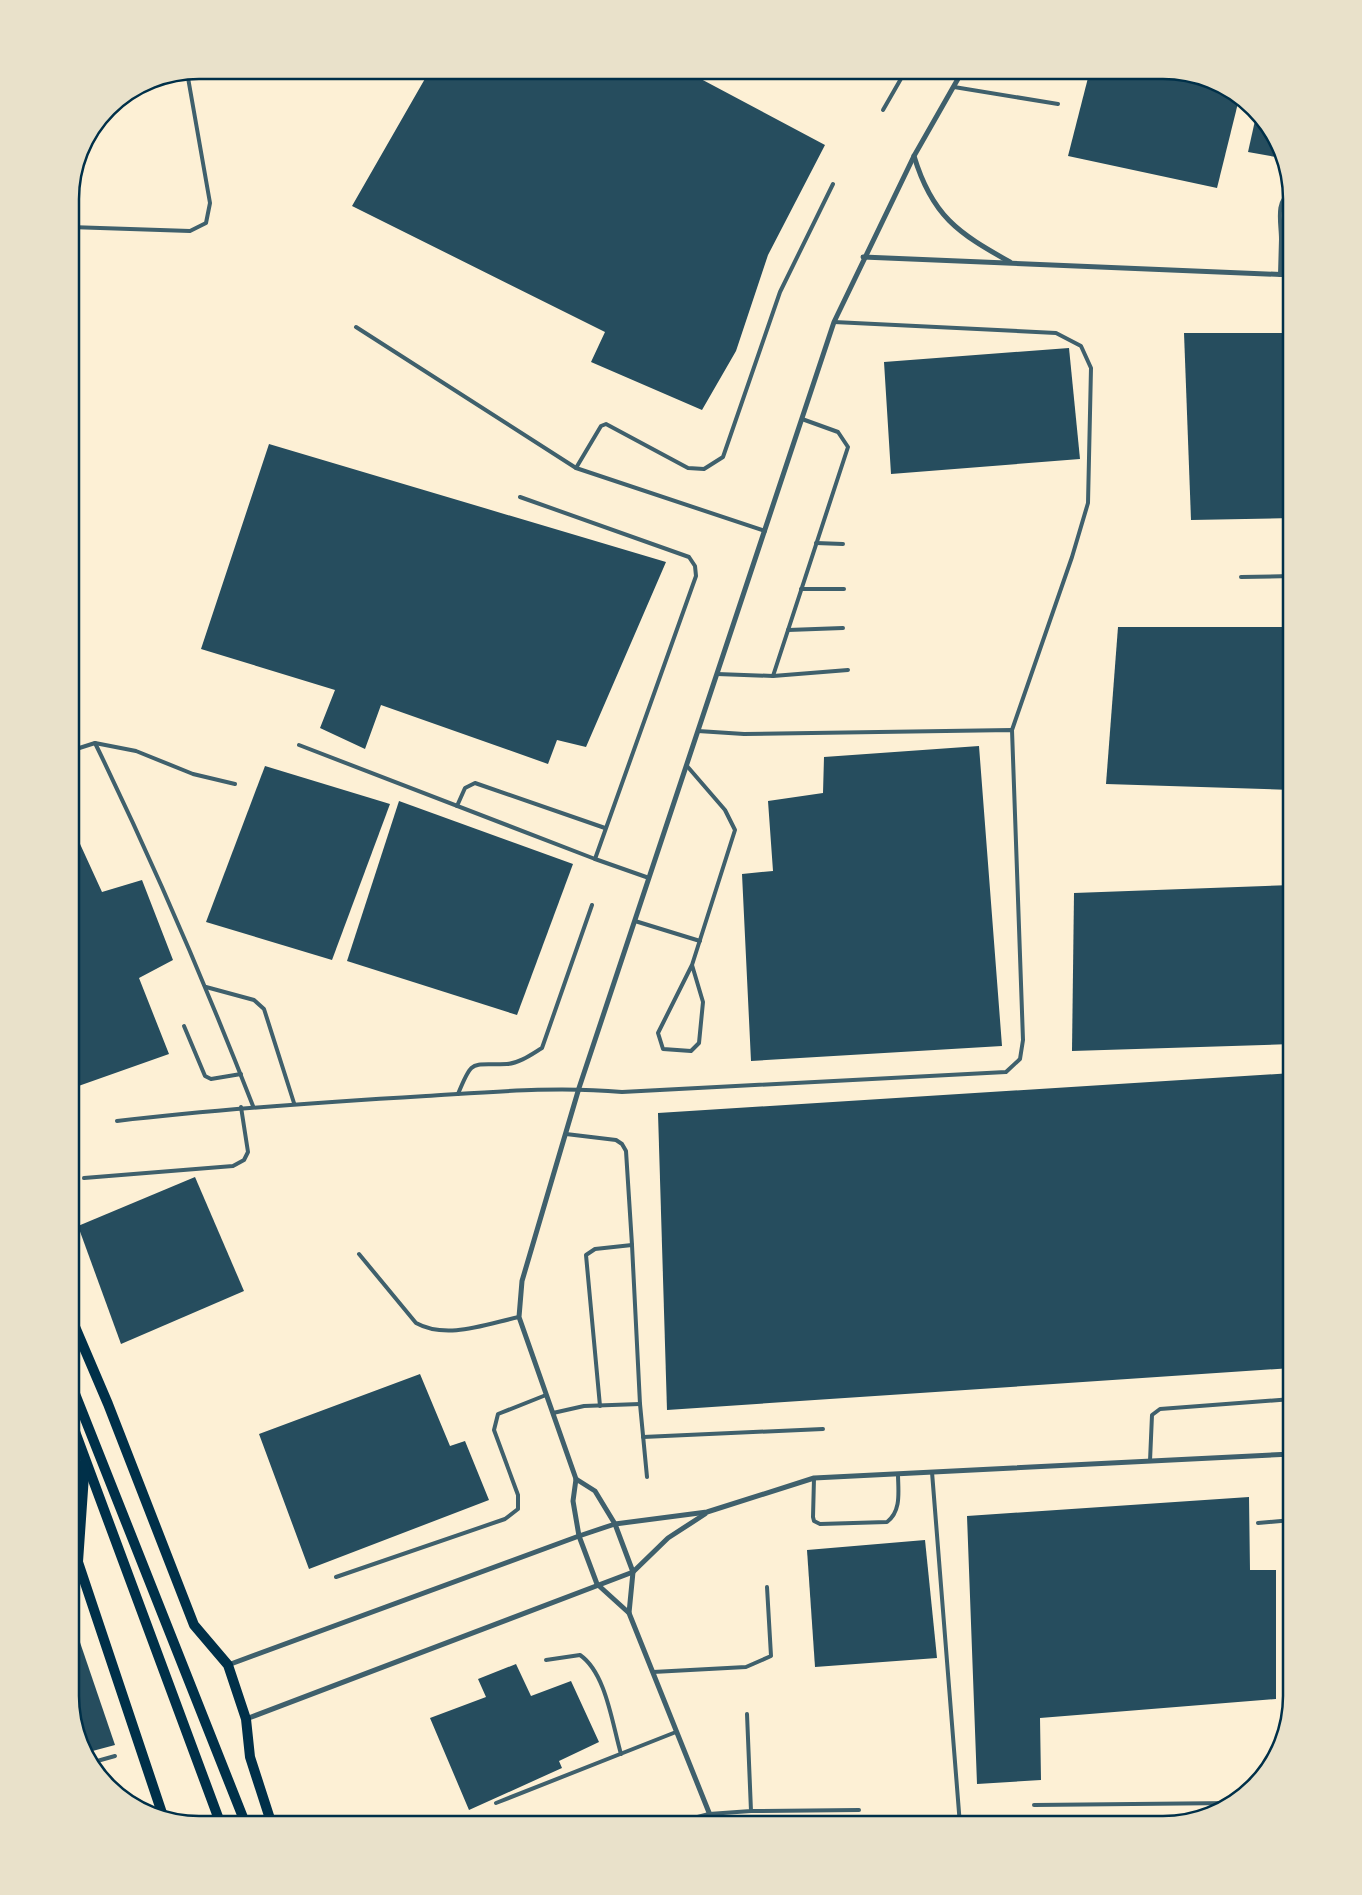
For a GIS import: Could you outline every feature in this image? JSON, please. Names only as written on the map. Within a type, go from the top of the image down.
[{"type":"main road","points":[[79,1336],[108,1404],[194,1625],[228,1665],[246,1719],[250,1756],[269,1816]]},
{"type":"main road","points":[[79,1404],[242,1816]]},
{"type":"main road","points":[[79,1440],[218,1816]]},
{"type":"main road","points":[[79,1549],[86,1457]]},
{"type":"main road","points":[[79,1565],[160,1810]]},
{"type":"street","points":[[709,1814],[629,1613],[597,1584],[579,1536],[573,1501],[576,1480],[519,1317],[522,1281],[579,1088],[834,322],[863,257],[914,156],[958,79]]},
{"type":"street","points":[[914,156],[923,185],[941,213],[971,240],[1013,264]]},
{"type":"street","points":[[863,257],[1280,275]]},
{"type":"street","points":[[228,1665],[615,1524],[707,1512],[814,1478],[1283,1454]]},
{"type":"street","points":[[576,1480],[595,1491],[615,1524],[633,1572],[629,1613]]},
{"type":"street","points":[[246,1719],[597,1584],[633,1572],[668,1538],[707,1512]]},
{"type":"lane","points":[[883,110],[901,79]]},
{"type":"lane","points":[[79,227],[190,231],[206,223],[210,203],[188,80]]},
{"type":"lane","points":[[954,87],[1058,104]]},
{"type":"lane","points":[[576,468],[601,426],[606,424],[688,468],[704,469],[723,457],[780,292],[833,184]]},
{"type":"lane","points":[[1280,275],[1280,203],[1283,199]]},
{"type":"lane","points":[[118,1121],[294,1103],[579,1088],[622,1092],[1006,1072],[1020,1058],[1023,1040],[1012,730],[1072,557],[1088,503],[1091,368],[1081,346],[1056,333],[834,322]]},
{"type":"lane","points":[[356,327],[576,468],[765,531]]},
{"type":"lane","points":[[773,676],[848,447],[838,432],[802,419]]},
{"type":"lane","points":[[520,497],[689,557],[695,566],[696,576],[594,859]]},
{"type":"lane","points":[[816,543],[843,544]]},
{"type":"lane","points":[[1241,577],[1283,576]]},
{"type":"lane","points":[[801,589],[844,589]]},
{"type":"lane","points":[[788,630],[843,628]]},
{"type":"lane","points":[[717,674],[773,676],[848,670]]},
{"type":"lane","points":[[698,731],[744,734],[1012,730]]},
{"type":"lane","points":[[96,743],[147,849],[206,987],[253,1106]]},
{"type":"lane","points":[[79,748],[96,743],[136,751],[193,774],[235,784]]},
{"type":"lane","points":[[299,745],[594,859],[650,878]]},
{"type":"lane","points":[[687,766],[725,810],[735,830],[692,965],[658,1033],[663,1049],[691,1051],[699,1044],[703,1002],[692,965]]},
{"type":"lane","points":[[457,806],[465,788],[475,783],[606,828]]},
{"type":"lane","points":[[458,1094],[468,1070],[474,1065],[480,1063],[509,1064],[526,1058],[542,1048],[592,905]]},
{"type":"lane","points":[[635,921],[700,941]]},
{"type":"lane","points":[[206,987],[254,1000],[264,1010],[294,1103]]},
{"type":"lane","points":[[184,1026],[205,1076],[211,1079],[241,1074]]},
{"type":"lane","points":[[84,1178],[233,1166],[244,1160],[248,1152],[241,1107]]},
{"type":"lane","points":[[566,1134],[616,1140],[622,1144],[626,1151],[640,1404],[647,1477]]},
{"type":"lane","points":[[600,1406],[586,1255],[595,1249],[632,1245]]},
{"type":"lane","points":[[359,1254],[416,1323],[429,1330],[448,1332],[519,1317]]},
{"type":"lane","points":[[336,1577],[505,1519],[518,1509],[518,1495],[494,1430],[498,1414],[546,1395]]},
{"type":"lane","points":[[1150,1461],[1152,1415],[1160,1409],[1283,1400]]},
{"type":"lane","points":[[552,1414],[584,1406],[640,1404]]},
{"type":"lane","points":[[643,1437],[823,1429]]},
{"type":"lane","points":[[932,1472],[959,1816]]},
{"type":"lane","points":[[814,1478],[814,1521],[820,1524],[888,1522],[894,1517],[898,1509],[898,1474]]},
{"type":"lane","points":[[1258,1523],[1283,1521]]},
{"type":"lane","points":[[652,1672],[746,1667],[771,1656],[767,1586]]},
{"type":"lane","points":[[546,1660],[580,1655],[590,1662],[598,1674],[621,1754]]},
{"type":"lane","points":[[747,1714],[751,1811]]},
{"type":"lane","points":[[496,1803],[676,1732]]},
{"type":"lane","points":[[98,1761],[115,1756]]},
{"type":"lane","points":[[1034,1805],[1217,1803]]},
{"type":"lane","points":[[701,1816],[751,1811],[859,1810]]},
{"type":"building","points":[[425,79],[701,79],[825,145],[768,255],[736,351],[702,410],[591,362],[605,332],[352,206]]},
{"type":"building","points":[[1088,79],[1179,80],[1209,88],[1237,105],[1217,188],[1068,156]]},
{"type":"building","points":[[1255,122],[1267,139],[1275,157],[1248,152]]},
{"type":"building","points":[[1184,333],[1283,333],[1283,518],[1191,520]]},
{"type":"building","points":[[1069,348],[1080,459],[891,474],[884,362]]},
{"type":"building","points":[[269,444],[666,562],[586,747],[557,740],[548,764],[381,705],[365,749],[320,728],[335,690],[201,649]]},
{"type":"building","points":[[1118,627],[1283,627],[1283,790],[1106,784]]},
{"type":"building","points":[[979,746],[1002,1046],[751,1061],[742,874],[773,871],[768,801],[823,793],[824,757]]},
{"type":"building","points":[[265,766],[390,804],[332,960],[206,922]]},
{"type":"building","points":[[399,801],[573,864],[517,1015],[347,961]]},
{"type":"building","points":[[79,842],[102,892],[142,880],[173,960],[139,978],[169,1054],[79,1086]]},
{"type":"building","points":[[1283,885],[1283,1044],[1072,1051],[1074,893]]},
{"type":"building","points":[[1283,1074],[1283,1369],[667,1410],[658,1113]]},
{"type":"building","points":[[195,1177],[244,1291],[121,1344],[79,1226]]},
{"type":"building","points":[[420,1374],[450,1446],[465,1441],[489,1500],[309,1569],[259,1434]]},
{"type":"building","points":[[1249,1497],[1250,1570],[1276,1570],[1276,1699],[1040,1718],[1041,1780],[977,1784],[967,1516]]},
{"type":"building","points":[[925,1540],[937,1658],[815,1667],[807,1550]]},
{"type":"building","points":[[79,1639],[115,1745],[92,1751],[88,1742],[80,1712]]},
{"type":"building","points":[[516,1664],[531,1696],[571,1681],[599,1742],[559,1761],[562,1768],[469,1810],[430,1718],[486,1697],[478,1679]]}]
